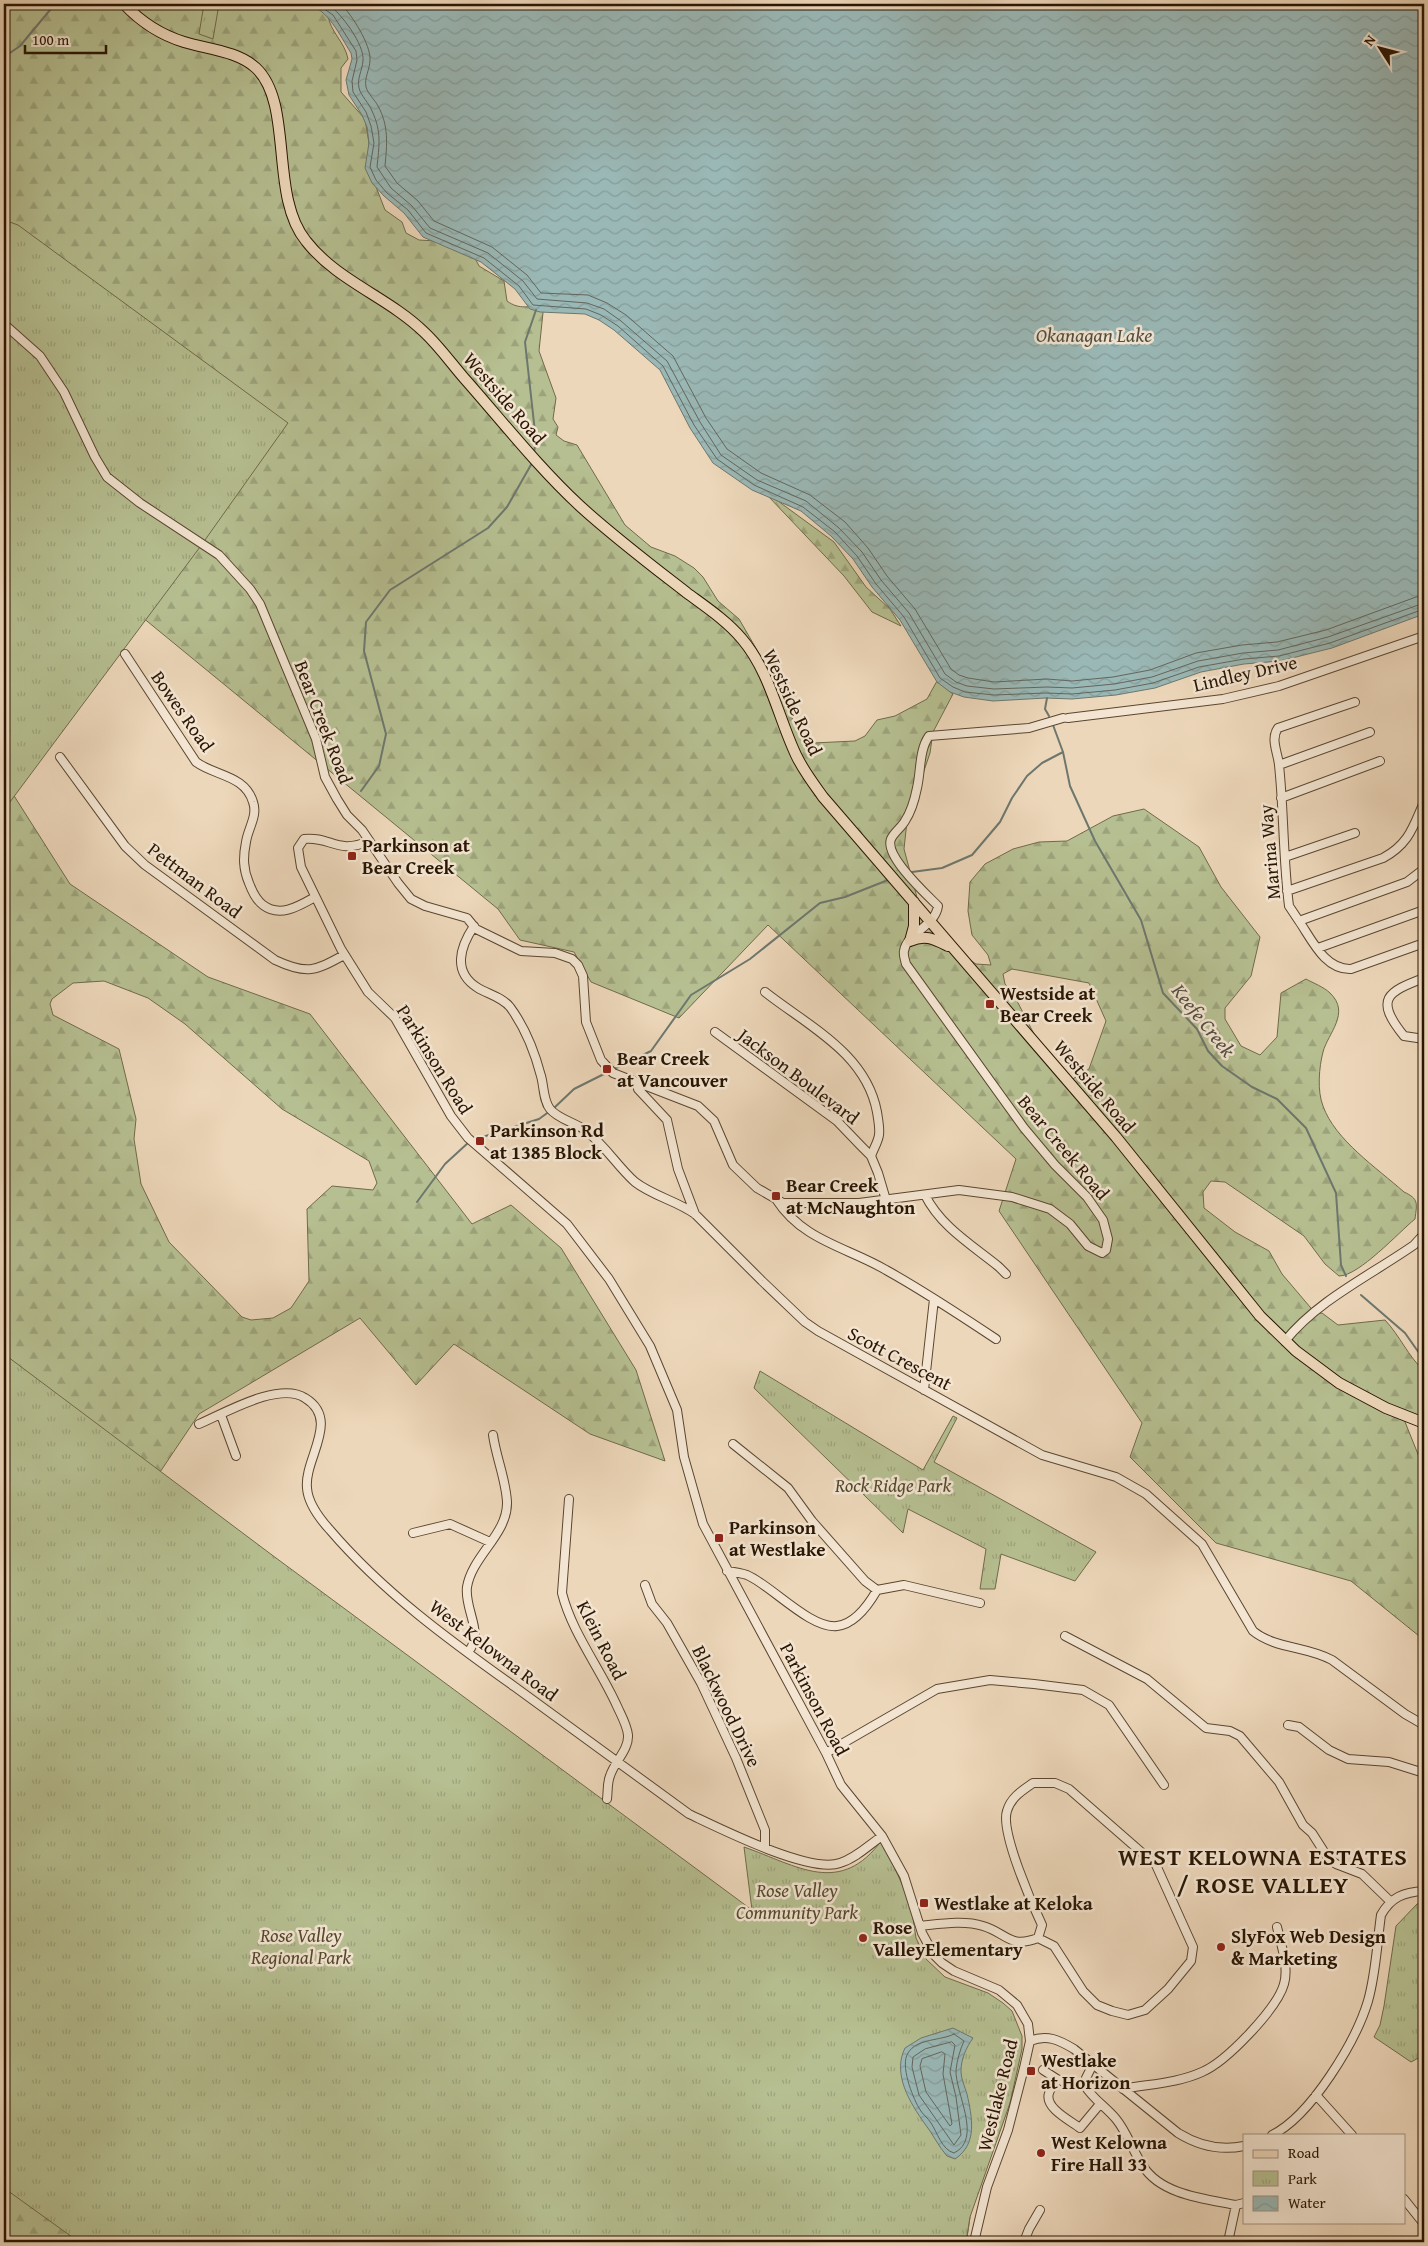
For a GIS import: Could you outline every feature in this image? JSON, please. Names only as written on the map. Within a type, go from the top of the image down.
[{"type":"main road","name":"Westside Road","points":[[124,4],[135,15],[161,32],[181,41],[239,57],[257,69],[268,84],[274,101],[285,188],[294,220],[304,239],[335,270],[404,314],[425,332],[529,453],[578,504],[622,542],[719,617],[743,640],[760,666],[797,756],[809,777],[843,822],[956,950],[1116,1137],[1260,1316],[1285,1341],[1339,1383],[1386,1408],[1424,1423]]},
{"type":"main road","points":[[910,941],[914,926],[914,902]]},
{"type":"main road","points":[[910,941],[919,937],[928,937],[956,950]]},
{"type":"street","name":"Bear Creek Road","points":[[4,324],[40,356],[64,392],[95,457],[107,477],[140,503],[219,555],[250,589],[260,604],[316,739],[326,777],[347,815],[362,830],[411,899],[425,906],[466,918],[474,926],[490,936],[521,951],[563,955],[578,965],[583,976],[586,1022],[601,1060],[613,1073],[698,1106],[714,1121],[733,1165],[757,1188],[783,1203],[859,1203],[959,1190],[1012,1198],[1050,1209],[1070,1224],[1088,1246],[1097,1253],[1102,1254],[1106,1250],[1108,1239],[1103,1220],[1087,1197],[1055,1165],[1024,1128],[906,964],[904,952],[910,941]]},
{"type":"street","name":"Lindley Drive","points":[[930,922],[937,914],[938,906],[917,887],[894,855],[890,845],[891,838],[906,821],[910,812],[918,788],[926,740],[929,736],[1037,727],[1065,718],[1223,699],[1280,686],[1424,636]]},
{"type":"street","name":"Bowes Road","points":[[125,654],[196,762],[204,768],[234,778],[247,790],[253,801],[255,814],[246,842],[243,869],[258,902],[268,909],[280,911],[296,908],[315,896]]},
{"type":"street","name":"Marina Way","points":[[1355,702],[1278,728],[1275,732],[1274,741],[1279,765],[1289,906],[1299,921],[1407,882],[1424,869]]},
{"type":"street","points":[[1279,765],[1370,732]]},
{"type":"street","name":"Pettman Road","points":[[60,756],[125,846],[145,865],[276,960],[294,969],[310,970],[344,955]]},
{"type":"street","points":[[1281,798],[1380,761]]},
{"type":"street","points":[[1287,891],[1383,858],[1396,851],[1409,836],[1424,802]]},
{"type":"street","points":[[1285,857],[1355,833]]},
{"type":"street","name":"Parkinson Road","points":[[369,841],[355,847],[343,847],[316,838],[304,839],[298,848],[301,867],[344,955],[368,992],[395,1018],[451,1116],[468,1138],[566,1224],[609,1279],[650,1346],[677,1410],[684,1457],[703,1524],[826,1753],[841,1785],[882,1836]]},
{"type":"street","points":[[1318,948],[1424,910]]},
{"type":"street","points":[[1299,921],[1332,966],[1342,970],[1351,969],[1424,943]]},
{"type":"street","points":[[910,941],[930,922]]},
{"type":"street","name":"Scott Crescent","points":[[474,926],[465,939],[460,953],[461,967],[465,977],[478,988],[510,1006],[524,1031],[541,1076],[549,1108],[555,1114],[578,1125],[595,1138],[636,1182],[650,1192],[684,1206],[695,1214],[805,1322],[840,1345],[1042,1455],[1103,1472],[1130,1484],[1146,1494],[1202,1544],[1247,1622],[1261,1638],[1321,1654],[1332,1660],[1405,1714],[1424,1725]]},
{"type":"street","points":[[1424,978],[1396,988],[1390,995],[1388,1002],[1389,1014],[1404,1036],[1424,1039]]},
{"type":"street","points":[[765,992],[839,1048],[863,1074],[870,1087],[878,1117],[879,1135],[871,1156]]},
{"type":"street","name":"Jackson Boulevard","points":[[715,1032],[837,1122],[871,1156],[886,1200]]},
{"type":"street","points":[[637,1082],[638,1089],[667,1120],[678,1169],[695,1214]]},
{"type":"street","points":[[925,1195],[932,1209],[944,1222],[1006,1274]]},
{"type":"street","points":[[776,1199],[786,1215],[828,1243],[885,1268],[996,1339]]},
{"type":"street","points":[[1285,1341],[1298,1326],[1323,1306],[1414,1245],[1424,1234]]},
{"type":"street","points":[[924,1390],[934,1299]]},
{"type":"street","name":"West Kelowna Road","points":[[199,1424],[265,1396],[283,1392],[296,1393],[311,1402],[322,1418],[320,1438],[308,1475],[307,1488],[313,1508],[330,1530],[393,1593],[468,1652],[689,1814],[738,1838],[821,1864],[839,1864],[854,1857],[882,1836]]},
{"type":"street","points":[[222,1415],[236,1456]]},
{"type":"street","points":[[468,1652],[474,1645],[476,1631],[468,1602],[468,1587],[472,1571],[505,1520],[507,1502],[493,1435]]},
{"type":"street","points":[[734,1444],[788,1488],[818,1528],[864,1581],[877,1590],[904,1585],[980,1603]]},
{"type":"street","name":"Klein Road","points":[[569,1499],[562,1593],[566,1606],[613,1697],[626,1726],[628,1736],[625,1748],[609,1777],[607,1799]]},
{"type":"street","points":[[414,1533],[450,1524],[490,1542]]},
{"type":"street","name":"Parkinson Road","points":[[728,1570],[747,1575],[819,1623],[838,1626],[853,1619],[869,1603],[877,1590]]},
{"type":"street","name":"Blackwood Drive","points":[[645,1585],[652,1604],[667,1623],[701,1683],[730,1743],[765,1830],[765,1847]]},
{"type":"street","points":[[1065,1636],[1147,1679],[1206,1728],[1230,1731],[1240,1736],[1279,1782],[1303,1825],[1312,1833],[1328,1858],[1336,1864],[1362,1874],[1390,1901]]},
{"type":"street","points":[[826,1753],[937,1689],[990,1680],[1034,1684],[1083,1690],[1109,1706],[1164,1785]]},
{"type":"street","points":[[1288,1725],[1299,1727],[1329,1750],[1348,1759],[1389,1762],[1424,1773]]},
{"type":"street","points":[[920,1926],[953,1923],[983,1926],[1008,1940],[1024,1943],[1038,1938],[1054,1946],[1083,1991],[1096,2004],[1112,2011],[1128,2015],[1145,2010],[1168,1989],[1191,1961],[1193,1947],[1156,1865],[1069,1789],[1055,1782],[1033,1783],[1016,1795],[1006,1812],[1009,1836],[1025,1888],[1042,1925],[1038,1938]]},
{"type":"street","name":"Westlake Road","points":[[882,1836],[904,1876],[920,1926],[934,1955],[942,1963],[999,1990],[1017,2005],[1028,2024],[1030,2042],[1008,2130],[988,2187],[974,2242]]},
{"type":"street","points":[[1273,2134],[1316,2095],[1350,2044],[1361,2022],[1369,2000],[1374,1974],[1381,1914],[1390,1901],[1410,1892],[1424,1891]]},
{"type":"street","points":[[1123,2089],[1186,2078],[1203,2072],[1221,2061],[1239,2046],[1276,1999],[1284,1984],[1285,1969],[1278,1927]]},
{"type":"street","points":[[1030,2042],[1039,2038],[1058,2039],[1093,2064],[1178,2133],[1193,2142],[1211,2147],[1231,2149],[1243,2146]]},
{"type":"street","points":[[1093,2064],[1086,2078],[1085,2085],[1100,2104],[1117,2120],[1143,2167],[1154,2179],[1162,2185],[1175,2190],[1240,2204],[1228,2242]]},
{"type":"street","points":[[1042,2070],[1069,2084],[1085,2085]]},
{"type":"street","points":[[1057,2079],[1048,2095],[1049,2102],[1055,2109],[1080,2128],[1100,2104]]},
{"type":"street","points":[[1316,2095],[1351,2134]]},
{"type":"street","points":[[1406,2202],[1424,2224]]},
{"type":"street","points":[[1024,2242],[1040,2210]]},
{"type":"green space","points":[[4,4],[317,4],[328,15],[329,21],[344,47],[348,59],[341,68],[341,92],[365,119],[369,143],[368,166],[385,210],[402,222],[406,233],[419,240],[436,241],[475,258],[479,266],[504,281],[507,301],[512,304],[525,307],[544,303],[539,351],[556,398],[553,419],[558,427],[556,435],[564,441],[577,445],[625,525],[651,547],[675,556],[694,568],[703,577],[718,601],[739,619],[782,693],[795,725],[813,743],[855,741],[865,736],[877,720],[895,716],[927,699],[937,681],[953,694],[933,732],[930,753],[907,821],[904,849],[922,916],[935,936],[976,964],[991,965],[988,955],[972,935],[968,911],[970,882],[985,864],[1013,849],[1039,842],[1067,841],[1113,816],[1144,809],[1199,847],[1221,887],[1260,937],[1251,976],[1225,1008],[1225,1019],[1241,1046],[1260,1055],[1277,1037],[1281,993],[1306,979],[1328,991],[1336,1000],[1338,1015],[1323,1052],[1320,1065],[1319,1086],[1323,1106],[1337,1130],[1347,1142],[1404,1192],[1415,1199],[1415,1219],[1368,1261],[1357,1269],[1339,1276],[1325,1264],[1304,1236],[1225,1182],[1211,1181],[1203,1192],[1204,1208],[1235,1232],[1269,1251],[1282,1274],[1316,1314],[1322,1313],[1338,1325],[1385,1320],[1424,1371],[1424,1424],[1403,1417],[1424,1469],[1424,1640],[1351,1581],[1216,1543],[1130,1457],[1142,1423],[999,1211],[1016,1159],[768,925],[679,1018],[591,982],[574,952],[520,940],[498,909],[131,608],[4,774]],"holes":[[[1012,969],[1089,983],[1106,1021],[1089,1069],[1071,1080],[1052,1069],[1015,997],[1005,984],[1003,974]]]},
{"type":"green space","points":[[204,4],[219,4],[213,39],[199,34]]},
{"type":"green space","points":[[4,220],[18,225],[288,423],[200,547],[4,810]]},
{"type":"green space","points":[[768,496],[778,501],[834,542],[866,587],[890,609],[901,626],[872,612],[844,576]]},
{"type":"green space","name":"Rose Valley Regional Park","points":[[4,780],[70,884],[208,977],[310,1014],[472,1224],[511,1205],[561,1248],[636,1370],[665,1461],[590,1434],[454,1344],[416,1385],[360,1318],[199,1414],[154,1481],[970,2217],[967,2238],[957,2242],[4,2242]],"holes":[[[104,981],[148,998],[185,1024],[282,1109],[369,1161],[377,1183],[373,1190],[332,1186],[307,1209],[309,1281],[291,1308],[273,1318],[251,1320],[242,1317],[169,1242],[141,1184],[134,1139],[136,1119],[119,1049],[53,1015],[50,1004],[52,999],[73,983]]]},
{"type":"green space","name":"Rose Valley Regional Park","points":[[4,1354],[752,1910],[744,1847],[800,1868],[818,1872],[834,1872],[850,1868],[866,1857],[882,1840],[911,1904],[916,1938],[926,1959],[945,1977],[988,1993],[1003,2003],[1012,2011],[1022,2036],[1022,2049],[1010,2103],[970,2217],[966,2242],[79,2242],[4,2188]]},
{"type":"green space","name":"Rock Ridge Park","points":[[760,1371],[923,1470],[953,1416],[957,1418],[934,1462],[1096,1552],[1075,1581],[1001,1554],[995,1589],[980,1589],[986,1549],[908,1509],[903,1533],[754,1388]]},
{"type":"green space","points":[[1424,1902],[1424,2055],[1411,2062],[1374,2037],[1380,2025],[1384,2006],[1396,1926],[1417,1904]]},
{"type":"water","name":"Okanagan Lake","points":[[306,4],[1424,4],[1424,614],[1332,648],[1280,661],[1244,664],[1201,672],[1155,688],[1116,695],[1072,699],[1046,698],[993,701],[964,697],[950,692],[937,682],[900,620],[872,587],[853,559],[831,536],[801,511],[752,490],[713,463],[690,428],[660,370],[614,330],[599,320],[585,314],[540,312],[530,309],[515,289],[481,262],[423,237],[404,213],[384,196],[372,183],[365,168],[369,143],[367,127],[362,115],[349,95],[346,80],[352,59],[351,53],[327,17],[321,11]]},
{"type":"water","points":[[953,2028],[973,2038],[964,2054],[961,2071],[969,2103],[972,2130],[967,2146],[955,2159],[947,2156],[914,2107],[904,2088],[901,2068],[905,2048],[921,2038]]},
{"type":"waterway","points":[[4,57],[20,46],[55,4]]},
{"type":"waterway","points":[[534,452],[536,441],[525,342],[536,310]]},
{"type":"waterway","points":[[361,791],[379,766],[386,734],[364,651],[366,622],[390,590],[488,528],[507,507],[532,463]]},
{"type":"waterway","name":"Keefe Creek","points":[[1047,698],[1045,709],[1049,716]]},
{"type":"waterway","name":"Keefe Creek","points":[[1053,725],[1063,752],[1070,786],[1095,841],[1141,920],[1163,993],[1197,1029],[1208,1051],[1222,1066],[1252,1087],[1277,1099],[1306,1128],[1336,1193],[1341,1265],[1346,1276]]},
{"type":"waterway","points":[[912,872],[942,868],[972,855],[1000,822],[1012,798],[1027,776],[1042,763],[1063,752]]},
{"type":"waterway","points":[[614,1069],[651,1051],[691,995],[750,959],[820,903],[845,897],[888,880]]},
{"type":"waterway","points":[[554,1108],[574,1089],[610,1071]]},
{"type":"waterway","points":[[473,1140],[539,1119],[550,1111]]},
{"type":"waterway","points":[[417,1202],[445,1164],[469,1142]]},
{"type":"waterway","name":"Keefe Creek","points":[[1361,1295],[1405,1333],[1424,1360]]},
{"type":"place","name":"Parkinson at Bear Creek","points":[[352,856]]},
{"type":"place","name":"Westside at Bear Creek","points":[[990,1004]]},
{"type":"place","name":"Bear Creek at Vancouver","points":[[607,1069]]},
{"type":"place","name":"Parkinson Rd at 1385 Block","points":[[480,1141]]},
{"type":"place","name":"Bear Creek at McNaughton","points":[[776,1196]]},
{"type":"place","name":"Parkinson at Westlake","points":[[719,1538]]},
{"type":"place","name":"Westlake at Keloka","points":[[924,1903]]},
{"type":"place","name":"Rose ValleyElementary","points":[[863,1938]]},
{"type":"place","name":"SlyFox Web Design & Marketing","points":[[1221,1947]]},
{"type":"place","name":"Westlake at Horizon","points":[[1031,2071]]},
{"type":"place","name":"West Kelowna Fire Hall 33","points":[[1041,2153]]},
{"type":"district","name":"WEST KELOWNA ESTATES / ROSE VALLEY","points":[[1263,1870]]},
{"type":"park label","name":"Rose Valley Community Park","points":[[797,1901]]}]
